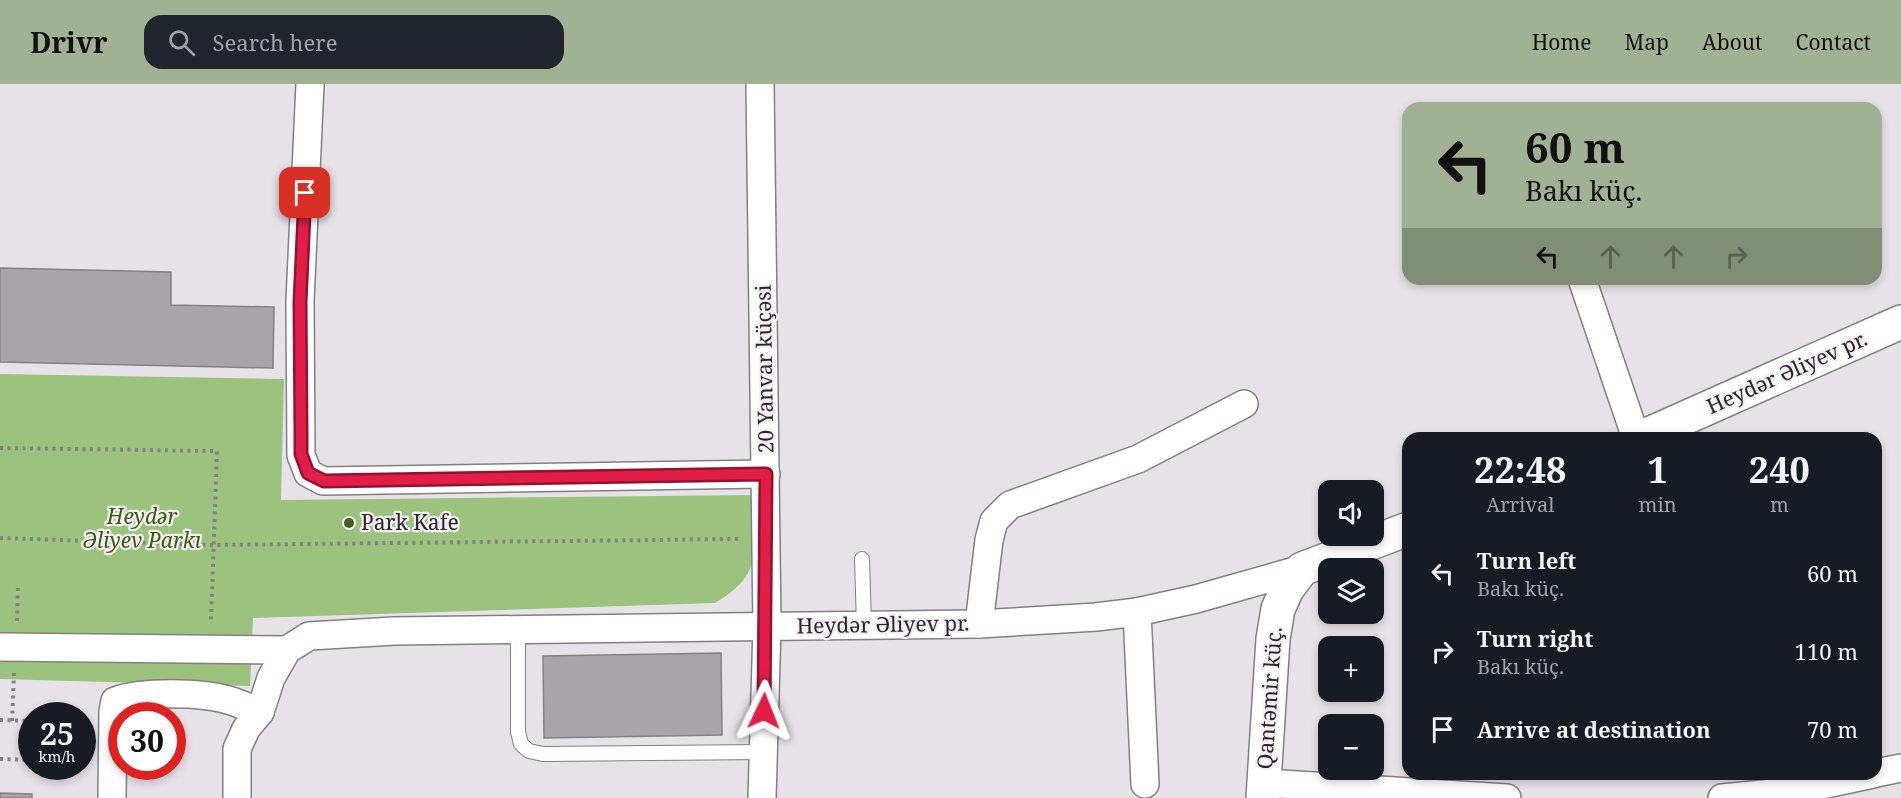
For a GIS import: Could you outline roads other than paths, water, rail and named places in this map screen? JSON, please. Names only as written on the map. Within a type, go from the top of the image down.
[{"type":"main road","name":"Heydər Əliyev pr.","points":[[1652,432],[1901,322]]},
{"type":"main road","name":"Heydər Əliyev pr.","points":[[1302,569],[1402,531]]},
{"type":"main road","name":"Qantəmir küç.","points":[[1263,790],[1273,639],[1278,609],[1287,589],[1302,569]]},
{"type":"street","points":[[310,84],[300,302],[301,454],[308,473],[324,481],[766,474]]},
{"type":"street","name":"20 Yanvar küçəsi","points":[[760,84],[767,627],[762,798]]},
{"type":"street","points":[[1584,285],[1636,432]]},
{"type":"street","points":[[979,624],[989,540],[994,521],[1010,505],[1138,459],[1244,404]]},
{"type":"street","name":"Heydər Əliyev pr.","points":[[0,647],[298,643],[394,631],[979,624],[1137,612],[1196,599],[1302,569]]},
{"type":"street","points":[[1137,612],[1145,784]]},
{"type":"street","points":[[237,798],[237,749],[246,729],[260,712],[271,678],[298,643]]},
{"type":"street","points":[[112,798],[115,701],[128,696],[207,696],[229,700],[260,712]]},
{"type":"street","points":[[1882,772],[1901,768]]},
{"type":"street","points":[[1722,798],[1794,791],[1846,780]]},
{"type":"street","points":[[1263,790],[1506,798]]},
{"type":"lane","points":[[862,559],[864,626]]},
{"type":"lane","points":[[518,629],[518,732],[521,744],[530,751],[543,754],[763,752]]},
{"type":"place","name":"Park Kafe","points":[[349,523]]},
{"type":"park label","name":"Heydər Əliyev Parkı","points":[[142,529]]}]
